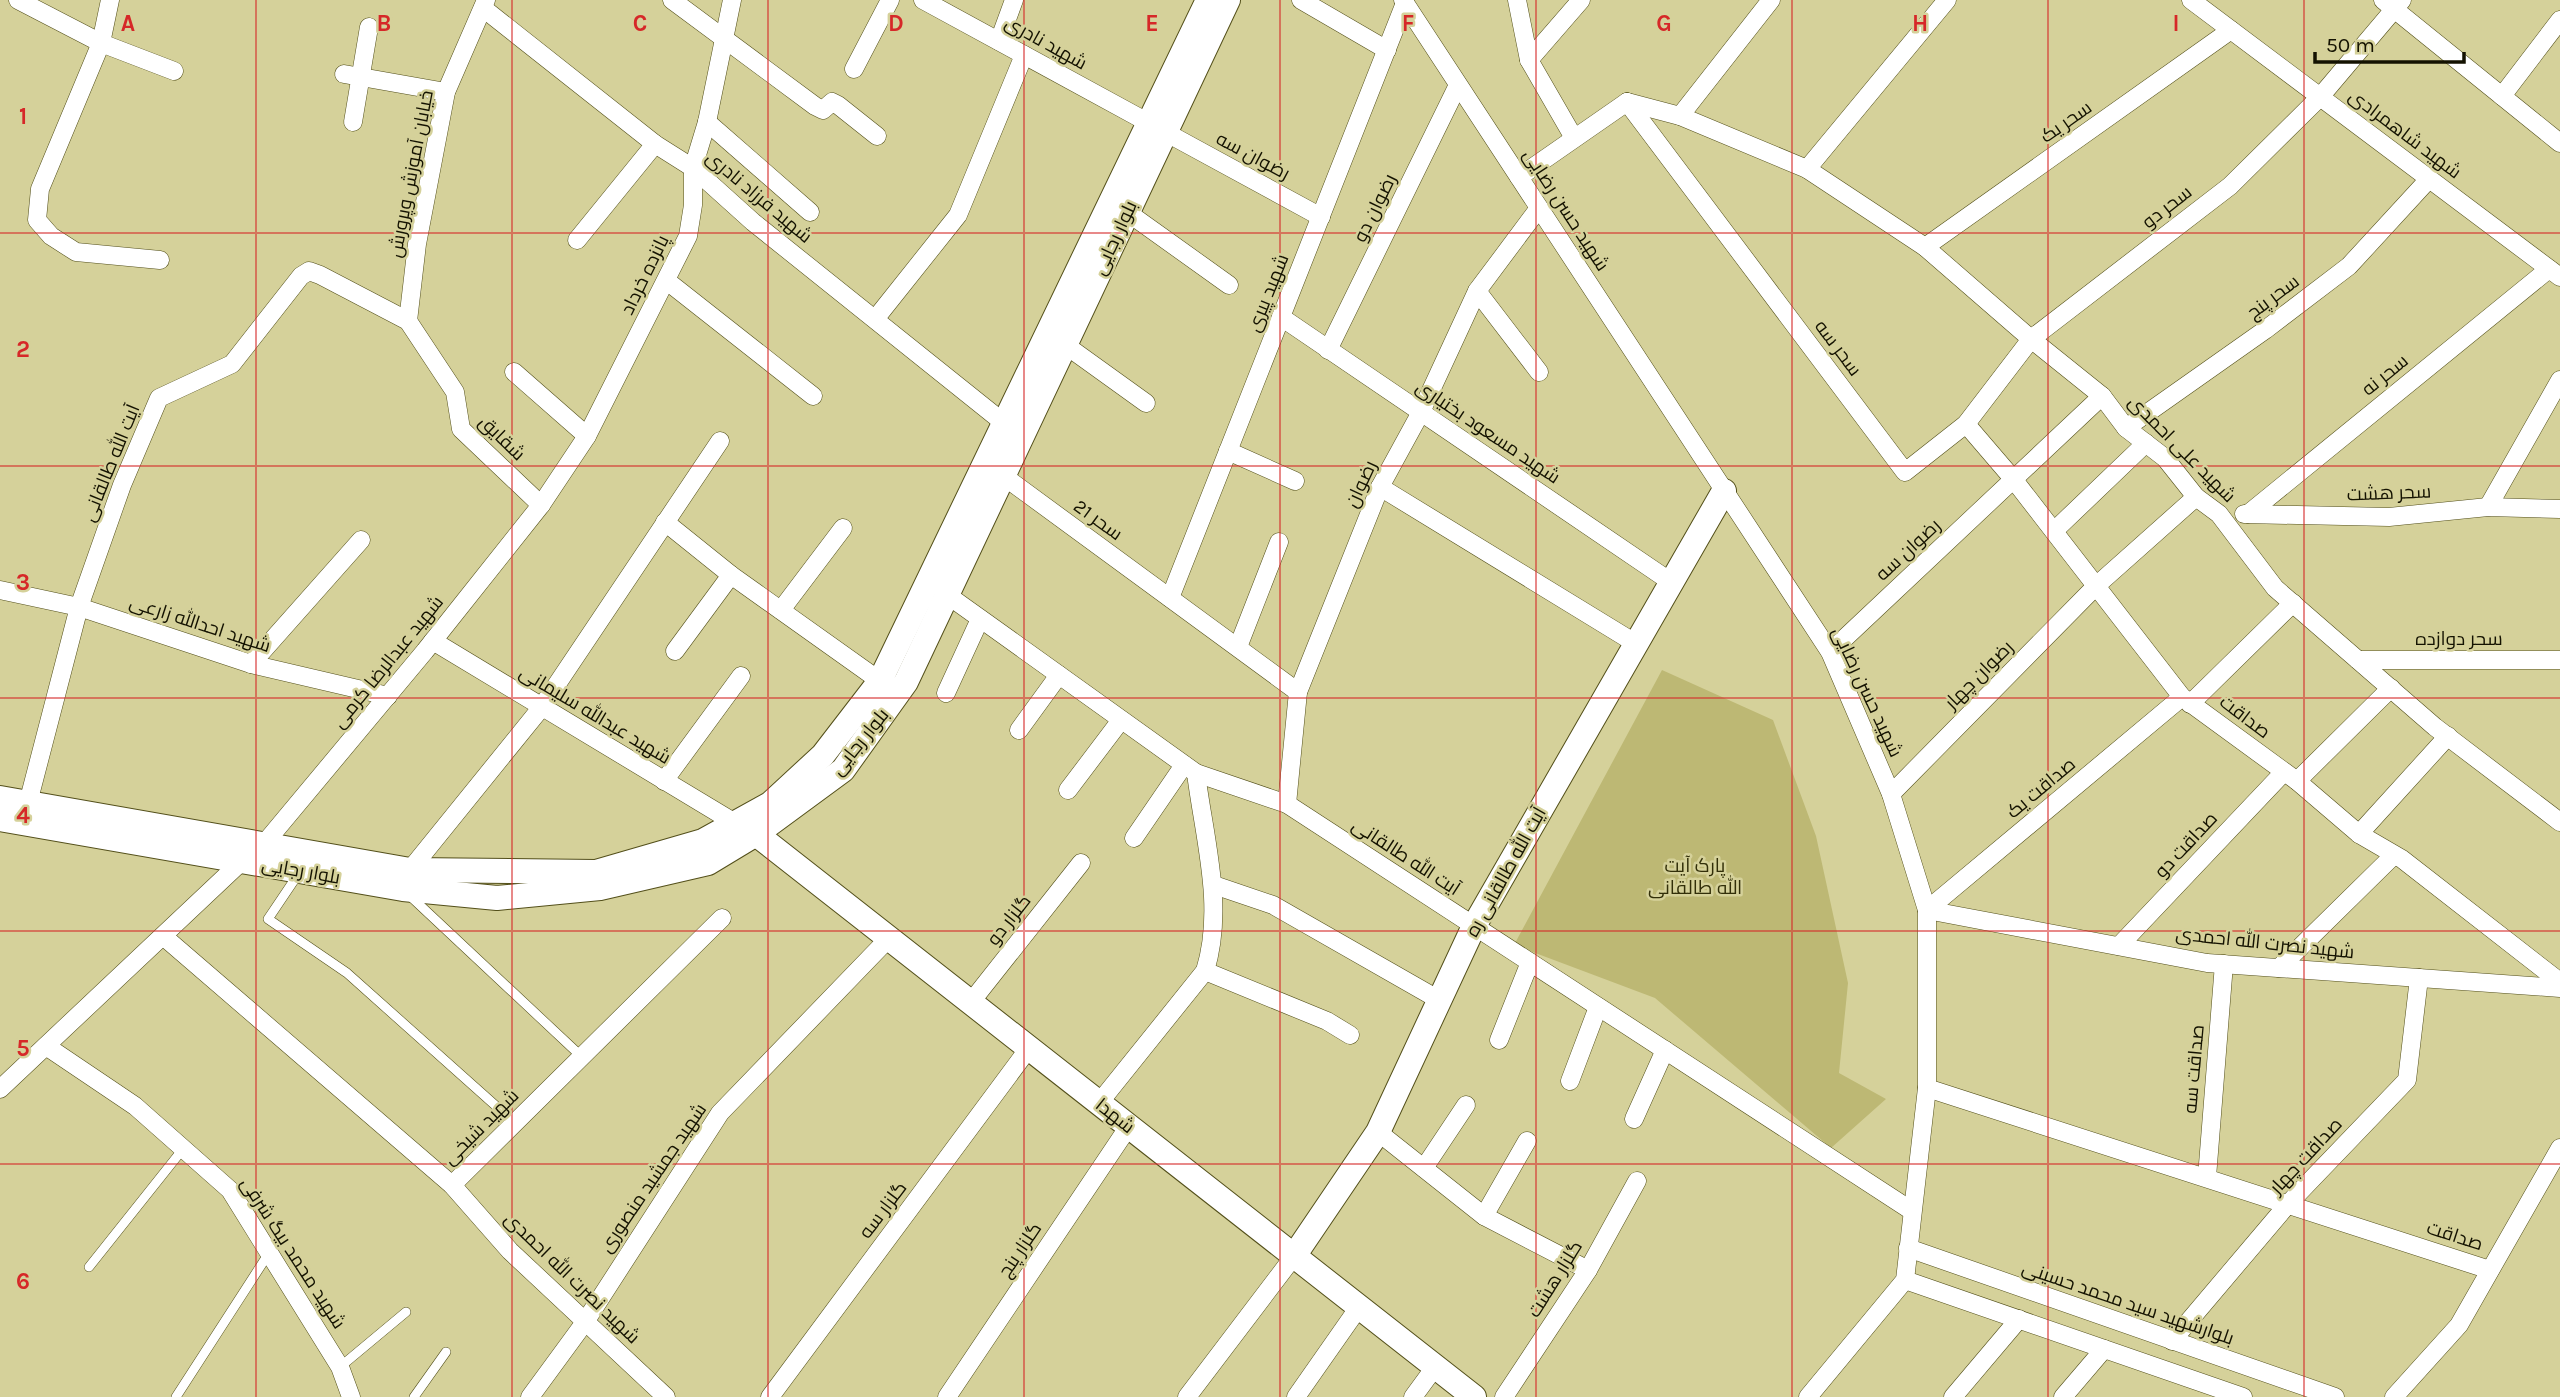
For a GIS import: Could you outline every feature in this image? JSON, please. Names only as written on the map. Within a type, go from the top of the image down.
[{"type":"main road","name":"بلوار رجایی","points":[[0,819],[300,871],[406,880],[596,873],[746,829],[843,770],[906,682],[1127,212],[1208,0]]},
{"type":"main road","name":"بلوار رجایی","points":[[746,829],[823,755],[880,681],[1004,423],[1157,128],[1228,0]]},
{"type":"main road","name":"آیت الله طالقانی ره","points":[[1294,1256],[1378,1132],[1474,926],[1724,491]]},
{"type":"main road","name":"بلوار رجایی","points":[[0,798],[264,844],[406,880]]},
{"type":"main road","name":"شهدا","points":[[746,829],[1474,1397]]},
{"type":"street","points":[[19,0],[101,43],[174,71]]},
{"type":"street","points":[[110,0],[101,43],[40,189],[37,219],[51,236],[76,252],[160,260]]},
{"type":"street","points":[[672,0],[815,106],[823,110],[832,102],[877,136]]},
{"type":"street","name":"پانزده خرداد","points":[[541,505],[587,436],[688,236],[693,205],[693,168],[707,122],[732,0]]},
{"type":"street","points":[[854,69],[890,0]]},
{"type":"street","name":"شهید نادری","points":[[923,0],[1157,128]]},
{"type":"street","points":[[999,41],[1013,0]]},
{"type":"street","points":[[1301,0],[1387,50]]},
{"type":"street","points":[[1517,0],[1529,60],[1574,138]]},
{"type":"street","points":[[1529,60],[1581,0]]},
{"type":"street","points":[[1680,116],[1771,0]]},
{"type":"street","points":[[1807,169],[1947,0]]},
{"type":"street","name":"شهید شاهمرادی","points":[[2191,0],[2554,273]]},
{"type":"street","name":"شهید پیری","points":[[1170,598],[1404,2]]},
{"type":"street","name":"شهید حسن رضایی","points":[[1404,2],[1830,652],[1891,794],[1927,910],[1927,1088],[1905,1280]]},
{"type":"street","points":[[2393,3],[2560,143]]},
{"type":"street","name":"سحر دو","points":[[2031,340],[2230,186],[2320,97],[2393,3]]},
{"type":"street","name":"خیابان آموزش وپرورش","points":[[408,321],[417,244],[446,92],[484,4]]},
{"type":"street","name":"شهید فرزاد نادری","points":[[484,4],[655,144],[693,168],[753,222],[1004,423]]},
{"type":"street","points":[[2502,96],[2560,20]]},
{"type":"street","points":[[353,122],[352,75],[369,27]]},
{"type":"street","name":"سحر یک","points":[[1925,247],[2231,30]]},
{"type":"street","points":[[876,318],[958,215],[1024,55]]},
{"type":"street","points":[[352,75],[446,92]]},
{"type":"street","name":"رضوان دو","points":[[1328,350],[1458,85]]},
{"type":"street","points":[[1519,177],[1628,102]]},
{"type":"street","name":"شهید علی احمدی","points":[[1628,102],[1680,116],[1807,169],[1925,247],[2031,340],[2102,396],[2126,428],[2165,458],[2196,497],[2219,514],[2275,588],[2448,736],[2560,822]]},
{"type":"street","name":"سحر سه","points":[[1628,102],[1905,472],[1966,424],[2031,340]]},
{"type":"street","points":[[707,122],[810,212]]},
{"type":"street","name":"رضوان سه","points":[[1157,128],[1321,216]]},
{"type":"street","points":[[577,240],[655,144]]},
{"type":"street","name":"سحر پنج","points":[[2126,428],[2265,330],[2349,266],[2429,179]]},
{"type":"street","name":"رضوان","points":[[1287,804],[1298,692],[1380,487],[1421,412],[1477,290],[1539,208]]},
{"type":"street","points":[[1127,212],[1229,285]]},
{"type":"street","name":"آیت الله طالقانی","points":[[28,803],[79,607],[122,485],[159,398],[232,365],[300,276],[309,271],[408,321]]},
{"type":"street","name":"سحر نه","points":[[2248,514],[2554,273]]},
{"type":"street","points":[[667,281],[813,396]]},
{"type":"street","points":[[1477,290],[1539,372]]},
{"type":"street","name":"شهید مسعود بختیاری","points":[[1281,317],[1671,582]]},
{"type":"street","name":"شقایق","points":[[408,321],[456,392],[461,429],[541,505]]},
{"type":"street","points":[[1064,344],[1146,403]]},
{"type":"street","points":[[514,372],[587,436]]},
{"type":"street","points":[[2488,507],[2560,380]]},
{"type":"street","name":"رضوان سه","points":[[1830,652],[2102,396]]},
{"type":"street","name":"صداقت","points":[[1966,424],[2014,480],[2186,700],[2291,776],[2359,834],[2394,855],[2560,982]]},
{"type":"street","points":[[406,880],[541,708],[720,441]]},
{"type":"street","points":[[2054,531],[2146,443]]},
{"type":"street","points":[[1228,451],[1295,481]]},
{"type":"street","name":"سحر 21","points":[[1002,475],[1298,692]]},
{"type":"street","points":[[1380,487],[1635,643]]},
{"type":"street","name":"رضوان چهار","points":[[1891,794],[2096,586],[2196,497]]},
{"type":"street","name":"شهید عبدالرضا کرمی","points":[[264,844],[433,641],[541,505]]},
{"type":"street","name":"سحر هشت","points":[[2219,514],[2389,517],[2488,507],[2560,509]]},
{"type":"street","points":[[665,522],[731,575],[880,681]]},
{"type":"street","points":[[781,610],[843,528]]},
{"type":"street","points":[[251,664],[361,540]]},
{"type":"street","points":[[1238,647],[1279,542]]},
{"type":"street","points":[[675,651],[731,575]]},
{"type":"street","name":"شهید احدالله زارعی","points":[[0,590],[79,607],[251,664],[388,696]]},
{"type":"street","name":"آیت الله طالقانی","points":[[946,594],[1190,769],[1287,804],[1912,1211]]},
{"type":"street","name":"صداقت یک","points":[[1927,910],[2186,700],[2293,603]]},
{"type":"street","points":[[946,693],[980,619]]},
{"type":"street","name":"شهید عبدالله سلیمانی","points":[[433,641],[746,829]]},
{"type":"street","name":"سحر دوازده","points":[[2358,660],[2560,660]]},
{"type":"street","points":[[1019,730],[1059,675]]},
{"type":"street","points":[[664,781],[741,676]]},
{"type":"street","name":"صداقت دو","points":[[2119,946],[2291,776],[2391,688]]},
{"type":"street","points":[[1068,790],[1121,720]]},
{"type":"street","points":[[2359,834],[2448,736]]},
{"type":"street","points":[[1135,838],[1190,769]]},
{"type":"street","points":[[1099,1103],[1205,971],[1213,944],[1214,885],[1190,769]]},
{"type":"street","points":[[2279,968],[2394,855]]},
{"type":"street","points":[[0,1089],[242,861]]},
{"type":"street","name":"گلزار دو","points":[[971,1002],[1081,863]]},
{"type":"street","points":[[1214,885],[1273,905],[1441,1001]]},
{"type":"street","name":"شهید نصرت الله احمدی","points":[[1927,910],[2224,964],[2560,988]]},
{"type":"street","name":"شهید شیخی","points":[[163,936],[452,1185],[722,918]]},
{"type":"street","name":"شهید جمشید منصوری","points":[[530,1397],[585,1322],[720,1113],[889,938]]},
{"type":"street","points":[[1499,1040],[1530,962]]},
{"type":"street","name":"صداقت سه","points":[[2207,1177],[2224,964]]},
{"type":"street","points":[[1205,971],[1327,1021],[1350,1035]]},
{"type":"street","name":"صداقت چهار","points":[[2172,1341],[2288,1204],[2407,1080],[2418,978]]},
{"type":"street","points":[[1570,1081],[1598,1007]]},
{"type":"street","name":"شهید محمد بیگ شرفی","points":[[46,1046],[135,1106],[230,1190],[340,1367],[351,1397]]},
{"type":"street","name":"گلزار سه","points":[[771,1397],[1029,1048]]},
{"type":"street","points":[[1634,1119],[1665,1050]]},
{"type":"street","name":"صداقت","points":[[1927,1088],[2490,1270]]},
{"type":"street","points":[[1424,1168],[1466,1105]]},
{"type":"street","name":"گلزار پنج","points":[[947,1397],[1129,1126]]},
{"type":"street","points":[[1378,1132],[1484,1216],[1588,1270]]},
{"type":"street","points":[[1484,1216],[1527,1141]]},
{"type":"street","points":[[2394,1397],[2459,1325],[2560,1148]]},
{"type":"street","name":"گلزار هشت","points":[[1504,1397],[1588,1270],[1637,1181]]},
{"type":"street","name":"شهید نصرت الله احمدی","points":[[452,1185],[510,1251],[666,1397]]},
{"type":"street","name":"بلوارشهید سید محمد حسینی","points":[[1908,1248],[2335,1397]]},
{"type":"street","points":[[1187,1397],[1294,1256]]},
{"type":"street","points":[[1808,1397],[1905,1280],[2238,1396]]},
{"type":"street","points":[[1296,1397],[1359,1307]]},
{"type":"street","points":[[1953,1397],[2019,1319]]},
{"type":"street","points":[[2063,1397],[2104,1349]]},
{"type":"street","points":[[1413,1397],[1435,1367]]},
{"type":"lane","points":[[300,871],[268,919],[347,973],[515,1123]]},
{"type":"lane","points":[[406,880],[582,1057]]},
{"type":"lane","points":[[89,1267],[183,1149]]},
{"type":"lane","points":[[176,1397],[269,1253]]},
{"type":"lane","points":[[340,1367],[406,1312]]},
{"type":"lane","points":[[414,1397],[446,1352]]},
{"type":"green space","name":"پارک آیت الله طالقانی","points":[[1662,670],[1773,720],[1816,836],[1848,983],[1839,1073],[1886,1099],[1831,1148],[1655,998],[1514,945]]}]
